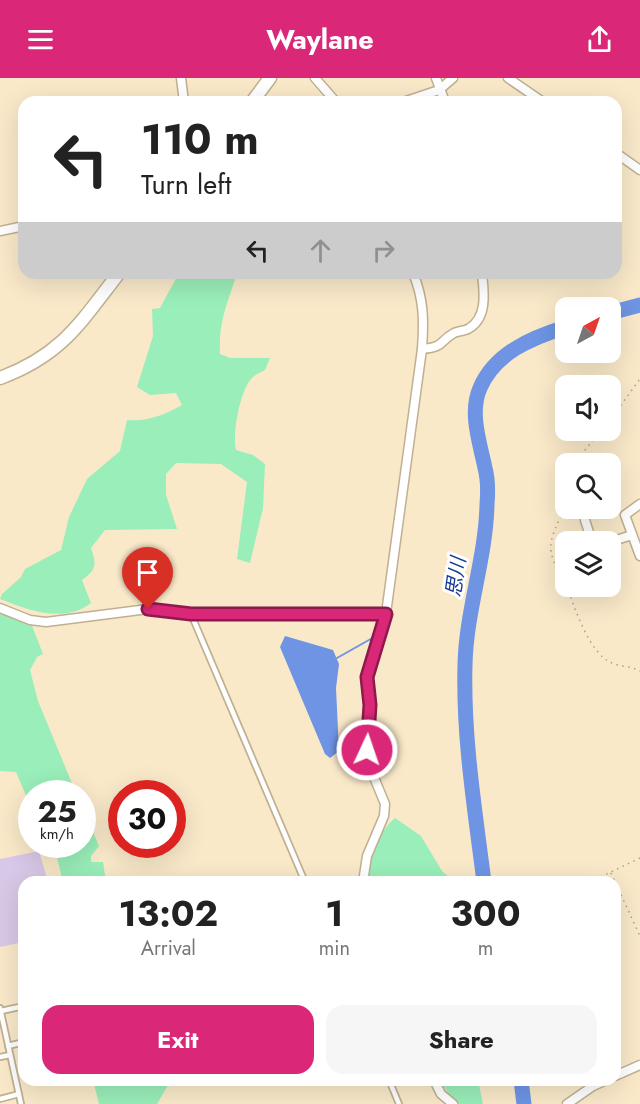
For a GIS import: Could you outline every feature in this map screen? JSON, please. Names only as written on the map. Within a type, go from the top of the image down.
[{"type":"street","points":[[181,78],[183,96]]},
{"type":"street","points":[[256,96],[270,78]]},
{"type":"street","points":[[315,78],[331,96]]},
{"type":"street","points":[[436,78],[442,96]]},
{"type":"street","points":[[421,96],[439,90],[453,78]]},
{"type":"street","points":[[508,78],[534,96]]},
{"type":"street","points":[[622,157],[640,170]]},
{"type":"street","points":[[0,231],[18,227]]},
{"type":"street","points":[[0,378],[28,368],[50,354],[71,335],[114,279]]},
{"type":"street","points":[[364,876],[367,856],[384,816],[385,804],[369,765],[370,705],[367,677],[386,614],[422,349],[424,319],[420,291],[415,279]]},
{"type":"street","points":[[422,349],[438,347],[454,333],[469,328],[479,317],[485,300],[483,279]]},
{"type":"street","points":[[640,504],[625,515],[640,556]]},
{"type":"street","points":[[585,520],[588,531]]},
{"type":"street","points":[[621,538],[632,535]]},
{"type":"street","points":[[0,608],[30,620],[46,622],[148,609],[191,614],[386,614]]},
{"type":"street","points":[[621,1073],[640,1065]]},
{"type":"street","points":[[437,1086],[441,1094],[453,1104]]},
{"type":"street","points":[[567,1104],[592,1086]]},
{"type":"lane","points":[[191,614],[302,876]]},
{"type":"lane","points":[[18,1007],[0,1009],[21,1104]]},
{"type":"lane","points":[[8,1046],[18,1044]]},
{"type":"lane","points":[[0,1057],[10,1055]]},
{"type":"lane","points":[[392,1086],[399,1104]]},
{"type":"lane","points":[[0,1099],[19,1094]]},
{"type":"path","points":[[621,405],[640,379]]},
{"type":"path","points":[[582,453],[593,441]]},
{"type":"path","points":[[555,567],[550,552],[551,537],[559,519]]},
{"type":"path","points":[[570,597],[583,629],[602,655],[612,663],[640,670]]},
{"type":"path","points":[[604,876],[640,858]]},
{"type":"path","points":[[621,895],[640,936]]},
{"type":"green space","points":[[176,279],[235,279],[222,322],[220,354],[230,358],[270,358],[265,370],[253,377],[244,391],[235,434],[236,450],[253,455],[265,464],[263,508],[250,563],[237,559],[247,482],[221,464],[176,463],[166,474],[166,495],[177,529],[105,530],[91,548],[94,559],[93,570],[82,580],[91,603],[69,613],[58,614],[34,611],[0,599],[2,594],[21,577],[25,569],[61,550],[69,517],[87,479],[120,451],[127,420],[155,417],[182,405],[176,393],[150,395],[137,387],[153,336],[152,309],[160,308]]},
{"type":"green space","points":[[0,614],[31,623],[43,654],[37,657],[30,670],[38,701],[71,780],[19,780],[16,772],[0,771]]},
{"type":"green space","points":[[395,818],[421,836],[442,871],[448,876],[368,876],[375,847]]},
{"type":"green space","points":[[57,858],[91,858],[91,862],[103,862],[105,876],[62,876]]},
{"type":"green space","points":[[94,1086],[168,1086],[157,1104],[99,1104]]},
{"type":"green space","points":[[443,1086],[479,1086],[483,1104],[456,1104]]},
{"type":"water","points":[[285,636],[333,650],[339,664],[336,688],[339,751],[330,758],[325,754],[280,647]]},
{"type":"building","points":[[18,855],[18,858],[41,858],[46,876],[18,876],[18,943],[0,947],[0,859]]},
{"type":"waterway","name":"思川","points":[[621,310],[640,305]]},
{"type":"waterway","name":"思川","points":[[483,876],[470,774],[465,692],[466,645],[486,524],[488,495],[487,477],[476,428],[475,408],[480,388],[495,365],[516,348],[555,331]]},
{"type":"waterway","points":[[337,658],[376,636]]},
{"type":"waterway","name":"思川","points":[[522,1086],[524,1104]]},
{"type":"route","points":[[148,609],[191,614],[376,612],[386,614],[367,677],[370,705],[367,750]]}]
